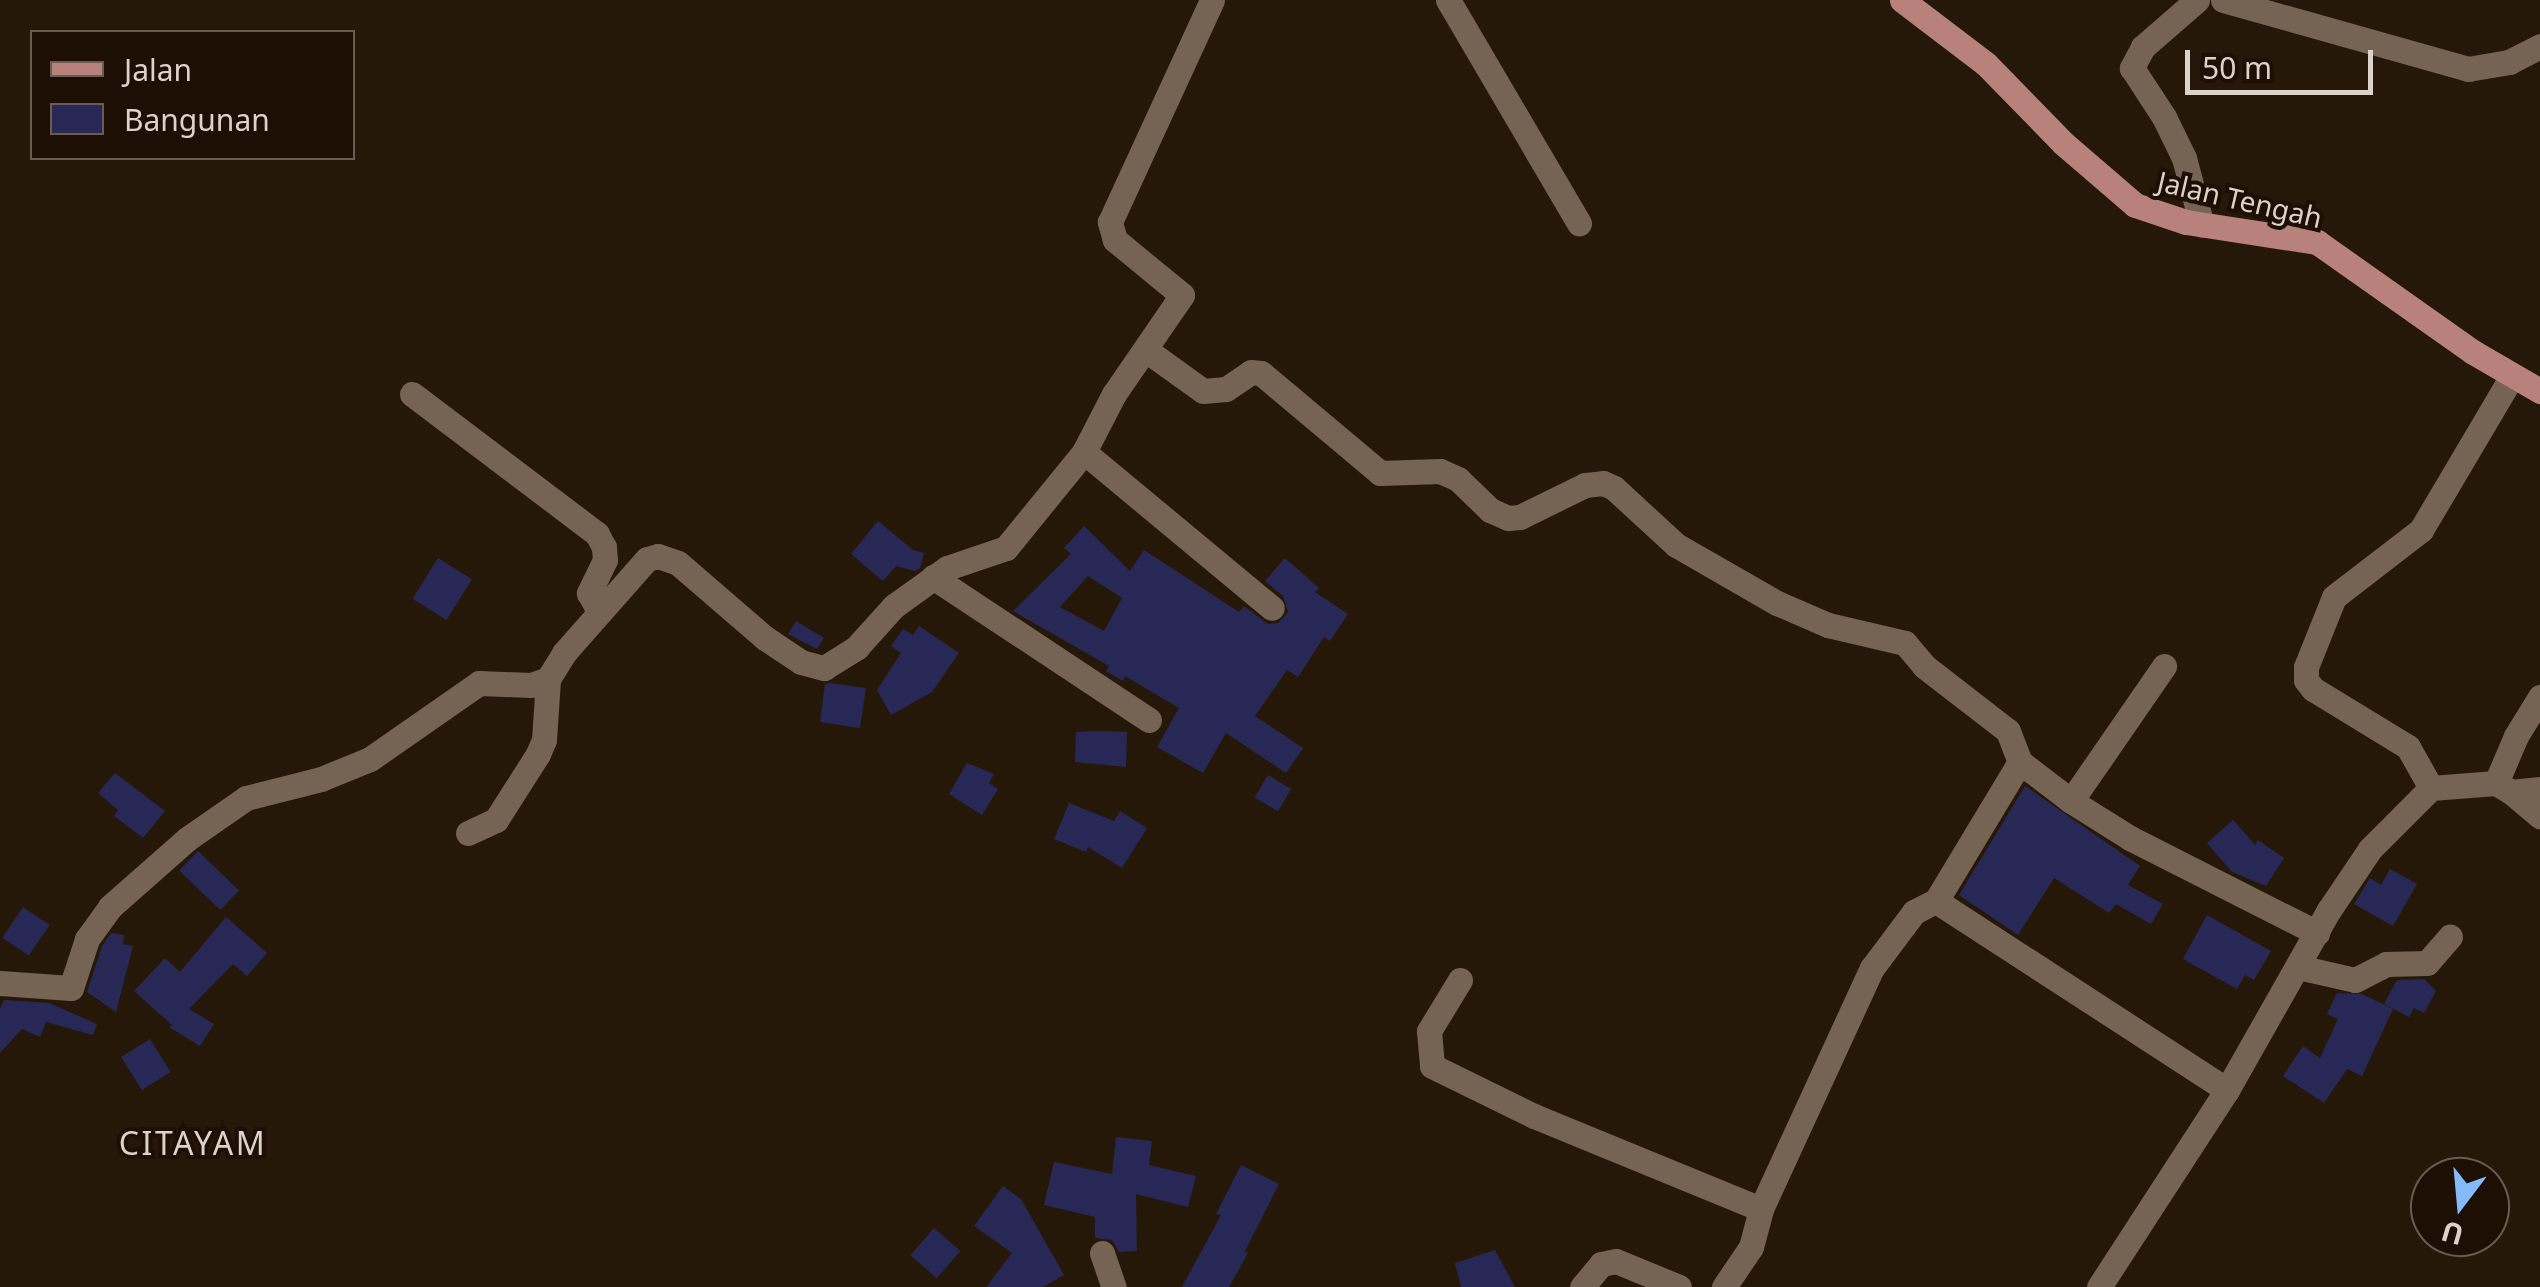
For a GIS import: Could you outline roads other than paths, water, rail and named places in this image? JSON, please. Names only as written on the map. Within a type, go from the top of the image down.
[{"type":"main road","name":"Jalan Tengah","points":[[1902,0],[1986,64],[2111,188],[2135,205],[2202,225],[2317,242],[2512,376],[2540,391]]},
{"type":"street","points":[[0,983],[72,988],[87,940],[110,907],[187,838],[246,798],[322,779],[370,759],[479,683],[531,685],[548,679],[600,611],[647,559],[667,557],[720,594],[765,638],[801,662],[824,668],[857,647],[894,606],[946,568],[1006,548],[1084,452],[1114,394],[1182,295],[1115,240],[1110,222],[1212,0]]},
{"type":"street","points":[[1448,0],[1579,222]]},
{"type":"street","points":[[2197,0],[2143,48],[2132,68],[2164,116],[2184,158],[2202,225]]},
{"type":"street","points":[[2223,0],[2468,69],[2508,62],[2540,46]]},
{"type":"street","points":[[1146,350],[1203,391],[1226,389],[1250,372],[1261,372],[1380,473],[1440,472],[1458,479],[1490,510],[1508,518],[1520,517],[1586,485],[1603,483],[1614,488],[1676,545],[1777,603],[1828,625],[1905,642],[1924,666],[2008,731],[2020,762],[2071,800],[2130,838],[2317,932]]},
{"type":"street","points":[[2431,788],[2408,748],[2313,689],[2306,680],[2306,667],[2334,598],[2410,542],[2431,518],[2512,376]]},
{"type":"street","points":[[412,394],[596,534],[604,547],[604,560],[588,593],[600,611]]},
{"type":"street","points":[[1084,452],[1272,608]]},
{"type":"street","points":[[933,577],[1150,720]]},
{"type":"street","points":[[2071,800],[2164,666]]},
{"type":"street","points":[[468,833],[496,820],[538,754],[544,740],[548,679]]},
{"type":"street","points":[[2504,787],[2516,736],[2540,697]]},
{"type":"street","points":[[1724,1287],[1746,1256],[1762,1209],[1872,968],[1914,912],[1936,901],[2020,762]]},
{"type":"street","points":[[2504,787],[2540,816]]},
{"type":"street","points":[[2099,1287],[2226,1090],[2370,848],[2431,788],[2540,789]]},
{"type":"street","points":[[1936,901],[2226,1090]]},
{"type":"street","points":[[2298,966],[2355,980],[2386,964],[2426,963],[2450,936]]},
{"type":"street","points":[[1460,980],[1428,1031],[1432,1066],[1534,1116],[1762,1209]]},
{"type":"street","points":[[1102,1253],[1114,1287]]},
{"type":"street","points":[[1582,1287],[1600,1264],[1616,1261],[1679,1287]]},
{"type":"district","name":"CITAYAM","points":[[193,1143]]}]
